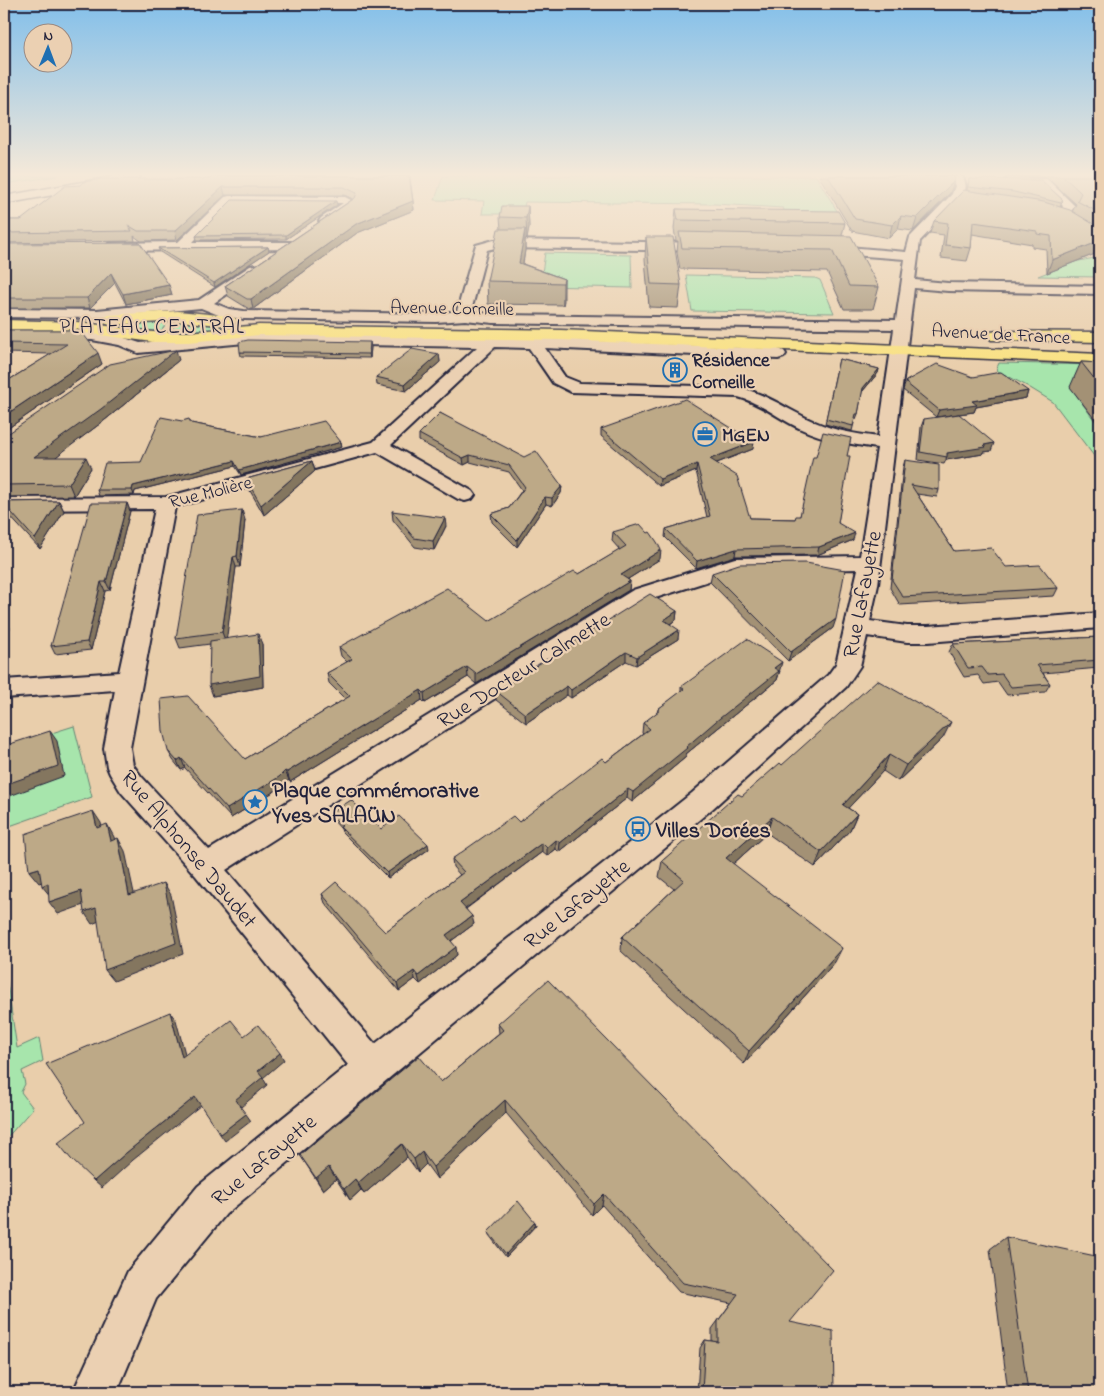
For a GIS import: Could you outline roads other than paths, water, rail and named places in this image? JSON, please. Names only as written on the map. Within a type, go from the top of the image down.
[{"type":"main road","name":"Avenue Corneille","points":[[4,321],[78,322],[178,316],[258,325],[901,336]]},
{"type":"main road","name":"Avenue Corneille","points":[[4,325],[77,327],[153,337],[269,330],[561,335],[901,336]]},
{"type":"main road","points":[[901,336],[921,335]]},
{"type":"main road","name":"Avenue de France","points":[[901,336],[1100,359]]},
{"type":"main road","points":[[981,336],[1100,337]]},
{"type":"street","points":[[182,246],[187,241]]},
{"type":"street","name":"Rue Lafayette","points":[[95,1392],[142,1285],[212,1200],[702,801],[837,681],[848,666],[858,627],[870,562],[915,241]]},
{"type":"street","points":[[93,247],[294,243],[203,304]]},
{"type":"street","points":[[462,316],[481,248],[494,244],[728,248]]},
{"type":"street","points":[[808,249],[853,250],[912,256]]},
{"type":"street","points":[[908,283],[948,287],[1100,290]]},
{"type":"street","points":[[4,313],[97,314],[203,304],[226,313],[244,315],[436,318],[462,316],[492,319],[901,336]]},
{"type":"street","name":"Avenue Corneille","points":[[4,334],[92,336],[126,341],[132,352],[245,338],[534,344],[778,354]]},
{"type":"street","name":"Rue Molière","points":[[4,504],[166,503],[379,446],[491,343]]},
{"type":"street","points":[[534,344],[559,380],[576,388],[738,392],[758,397],[808,425],[825,432],[886,444]]},
{"type":"street","points":[[379,446],[465,495]]},
{"type":"street","name":"Rue Alphonse Daudet","points":[[166,503],[117,748],[120,767],[131,784],[206,867],[372,1068]]},
{"type":"street","name":"Rue Docteur Calmette","points":[[206,867],[641,595],[735,565],[870,562]]},
{"type":"street","points":[[858,627],[907,634],[928,634],[1100,621]]},
{"type":"street","points":[[4,689],[131,680]]},
{"type":"place","name":"Résidence Corneille","points":[[675,370]]},
{"type":"place","name":"MGEN","points":[[705,434]]},
{"type":"place","name":"Plaque commémorative Yves SALAÜN","points":[[255,802]]},
{"type":"place","name":"Villes Dorées","points":[[638,829]]},
{"type":"district","name":"PLATEAU CENTRAL","points":[[152,326]]}]
